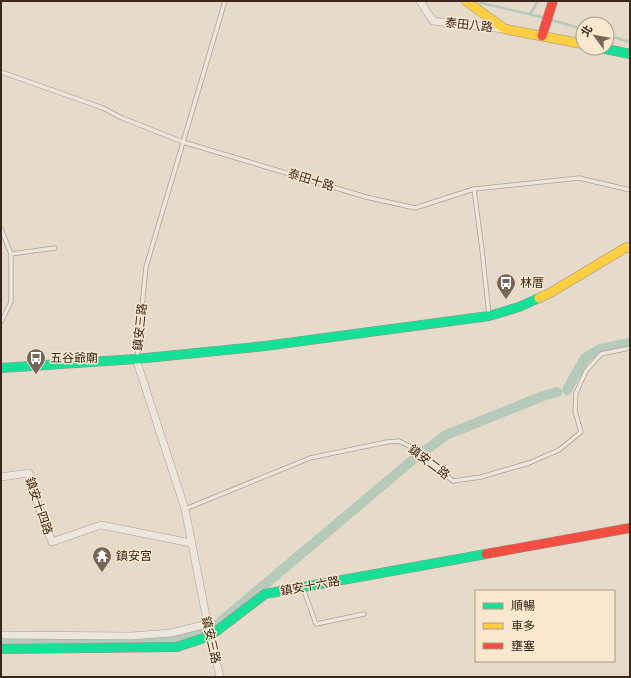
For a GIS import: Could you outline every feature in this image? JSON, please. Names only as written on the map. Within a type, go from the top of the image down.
[{"type":"street","name":"泰田八路","points":[[420,1],[433,21],[506,29]]},
{"type":"street","points":[[466,1],[506,29],[575,42]]},
{"type":"street","points":[[542,36],[553,1]]},
{"type":"street","points":[[615,51],[630,54]]},
{"type":"street","points":[[1,368],[136,359],[265,346],[489,316],[519,307],[550,293],[625,248],[630,247]]},
{"type":"street","name":"鎮安三路","points":[[136,359],[185,509],[207,624],[220,677]]},
{"type":"street","name":"鎮安十四路","points":[[1,477],[29,473],[52,542],[101,525],[191,543]]},
{"type":"street","name":"鎮安十六路","points":[[1,649],[177,647],[210,636],[265,594],[630,528]]},
{"type":"street","points":[[1,635],[131,636],[171,633],[207,624]]},
{"type":"lane","name":"鎮安三路","points":[[136,359],[146,267],[225,1]]},
{"type":"lane","name":"泰田十路","points":[[1,72],[104,108],[122,118],[183,142],[366,197],[415,208],[474,189],[579,178],[630,190]]},
{"type":"lane","points":[[474,189],[489,316]]},
{"type":"lane","points":[[1,229],[11,254],[11,302],[1,322]]},
{"type":"lane","points":[[11,254],[55,248]]},
{"type":"lane","name":"鎮安二路","points":[[185,509],[310,458],[387,442],[399,441],[413,448],[453,481],[481,477],[529,463],[559,450],[581,432],[575,411],[576,393],[586,371],[601,354],[630,348]]},
{"type":"lane","points":[[302,587],[316,624],[364,614]]},
{"type":"waterway","points":[[530,14],[538,1]]},
{"type":"waterway","points":[[481,3],[546,18]]},
{"type":"waterway","points":[[551,20],[575,27]]},
{"type":"waterway","points":[[615,37],[630,42]]},
{"type":"waterway","points":[[567,390],[585,358],[600,349],[630,343]]},
{"type":"waterway","points":[[426,450],[446,435],[543,396],[557,392]]},
{"type":"waterway","points":[[215,626],[415,458]]},
{"type":"waterway","points":[[1,642],[160,642],[184,639],[206,630]]},
{"type":"traffic: fast","points":[[615,51],[630,54]]},
{"type":"traffic: fast","points":[[1,368],[136,359],[265,346],[489,316],[519,307],[539,298]]},
{"type":"traffic: fast","points":[[1,649],[177,647],[210,636],[265,594],[486,554]]},
{"type":"traffic: slow","points":[[466,1],[505,29],[575,42]]},
{"type":"traffic: slow","points":[[539,298],[550,293],[625,248],[630,247]]},
{"type":"traffic: jam","points":[[542,36],[553,1]]},
{"type":"traffic: jam","points":[[486,554],[630,528]]},
{"type":"place","name":"林厝","points":[[506,300]]},
{"type":"place","name":"五谷爺廟","points":[[36,375]]},
{"type":"place","name":"鎮安宮","points":[[102,573]]}]
